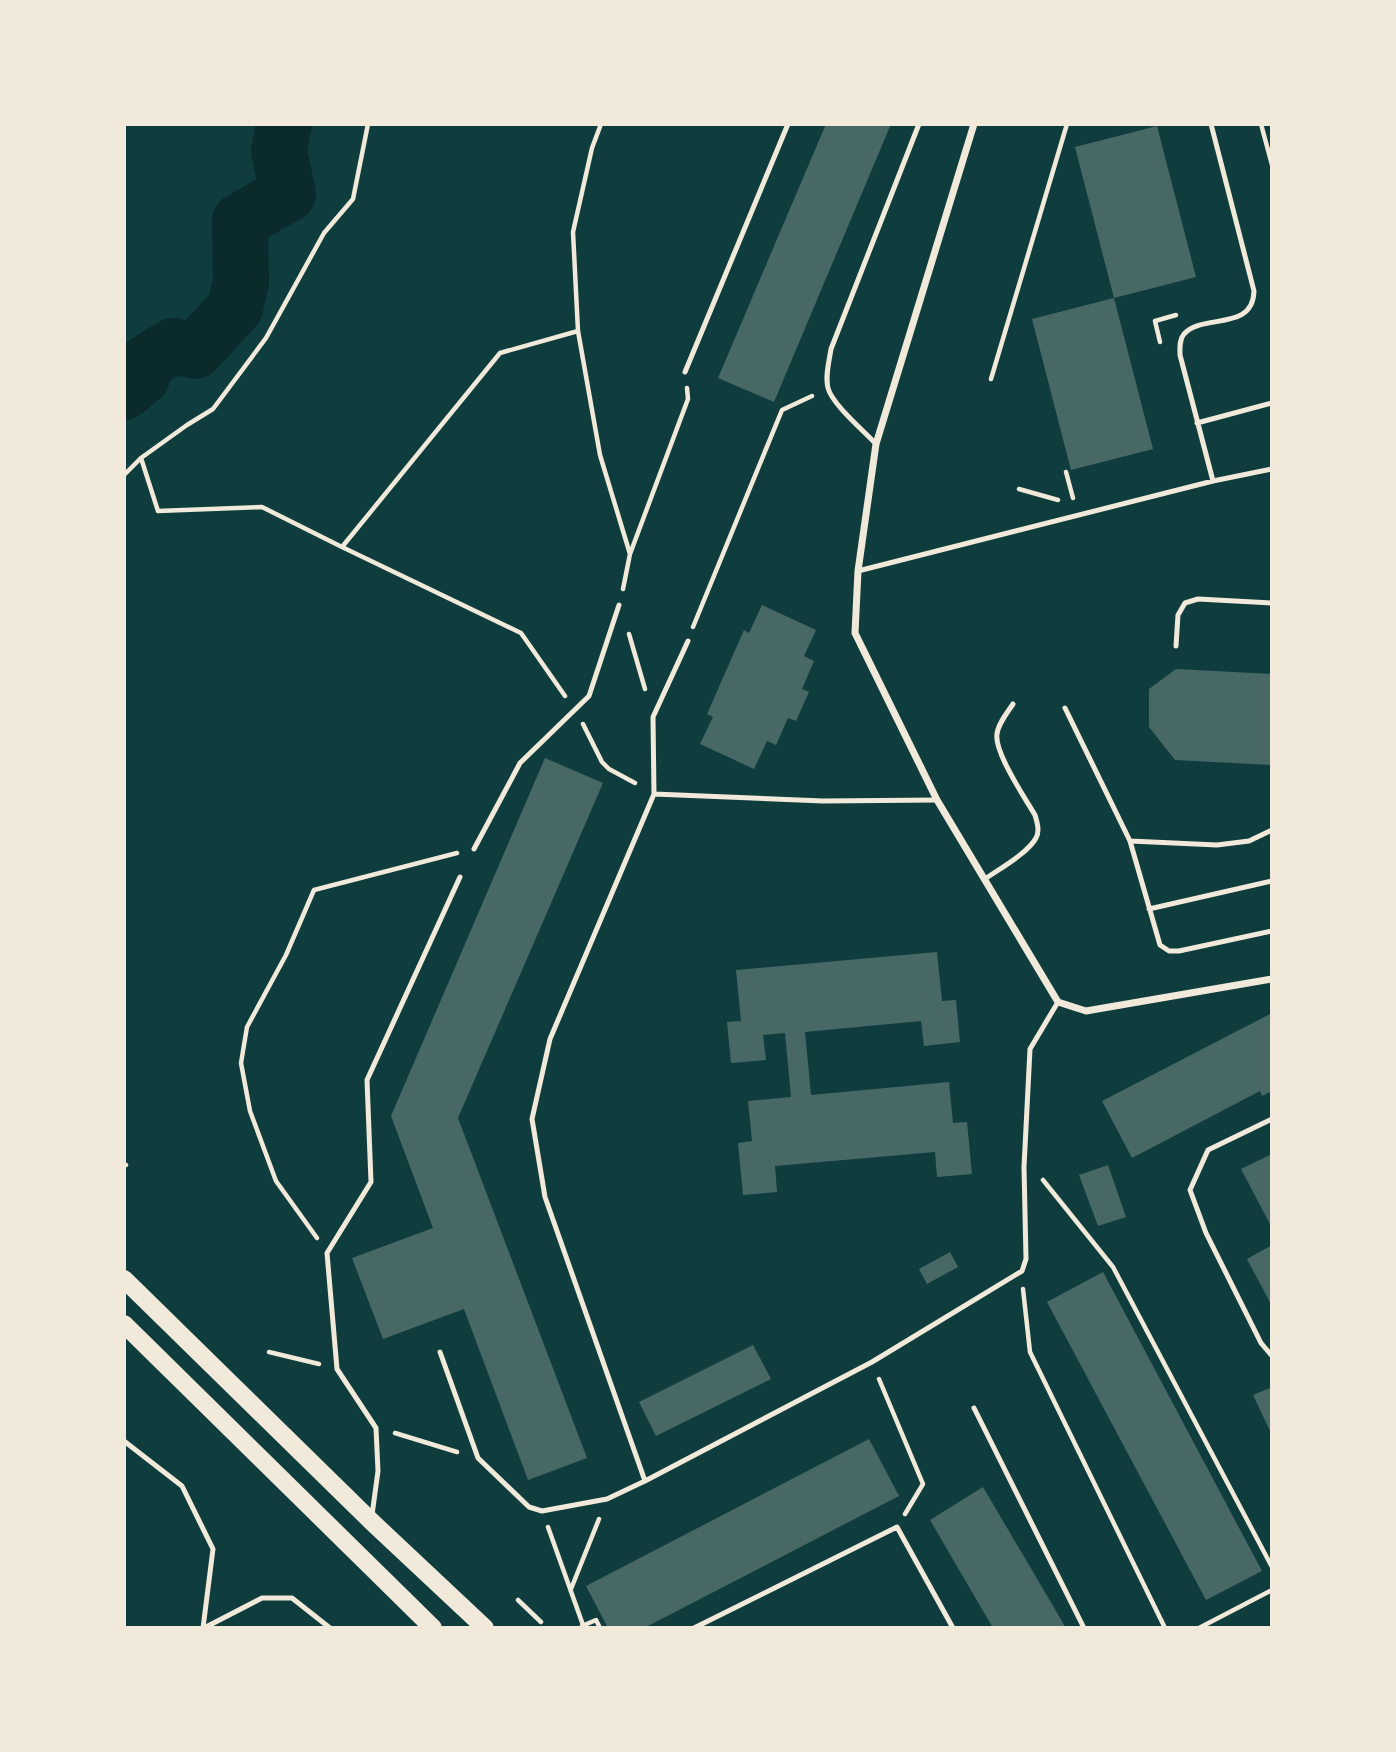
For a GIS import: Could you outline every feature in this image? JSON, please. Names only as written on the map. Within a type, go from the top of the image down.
[{"type":"main road","points":[[124,1279],[372,1522],[485,1628]]},
{"type":"main road","points":[[124,1324],[433,1628]]},
{"type":"street","points":[[974,124],[876,444],[858,571],[855,633],[937,800],[1058,1002],[1086,1011],[1272,979]]},
{"type":"lane","points":[[685,372],[788,124]]},
{"type":"lane","points":[[876,444],[836,403],[828,389],[827,371],[831,349],[919,124]]},
{"type":"lane","points":[[1211,124],[1254,291],[1254,300],[1248,311],[1195,328],[1184,334],[1180,343],[1180,355],[1213,481]]},
{"type":"lane","points":[[1197,423],[1272,403]]},
{"type":"lane","points":[[858,571],[1213,481],[1272,469]]},
{"type":"lane","points":[[1176,646],[1178,615],[1185,603],[1198,599],[1272,603]]},
{"type":"lane","points":[[474,849],[520,763],[589,696],[620,605]]},
{"type":"lane","points":[[645,1481],[545,1196],[532,1119],[550,1039],[654,794],[653,717],[688,640]]},
{"type":"lane","points":[[985,879],[1018,857],[1037,838],[1035,815],[998,748],[996,735],[1013,704]]},
{"type":"lane","points":[[1065,708],[1130,841],[1160,946],[1170,951],[1179,951],[1272,931]]},
{"type":"lane","points":[[654,794],[823,801],[937,800]]},
{"type":"lane","points":[[1130,841],[1217,845],[1249,841],[1272,830]]},
{"type":"lane","points":[[372,1522],[378,1471],[376,1428],[337,1368],[327,1253],[371,1182],[367,1080],[460,877]]},
{"type":"lane","points":[[1149,909],[1272,881]]},
{"type":"lane","points":[[440,1352],[478,1458],[529,1507],[542,1511],[607,1499],[872,1362],[1022,1271],[1026,1259],[1024,1167],[1030,1049],[1058,1002]]},
{"type":"lane","points":[[1272,1119],[1208,1150],[1190,1190],[1206,1233],[1261,1343],[1272,1356]]},
{"type":"lane","points":[[974,1408],[1083,1628]]},
{"type":"lane","points":[[124,1441],[182,1486],[213,1549],[204,1628]]},
{"type":"lane","points":[[694,1628],[897,1527],[953,1628]]},
{"type":"lane","points":[[204,1628],[262,1598],[292,1598],[330,1628]]},
{"type":"path","points":[[124,475],[141,458],[213,409],[266,338],[324,233],[353,199],[368,124]]},
{"type":"path","points":[[601,124],[592,148],[573,232],[578,331],[600,455],[630,554]]},
{"type":"path","points":[[991,379],[1067,124]]},
{"type":"path","points":[[1261,124],[1272,165]]},
{"type":"path","points":[[1161,345],[1155,321],[1180,314]]},
{"type":"path","points":[[342,547],[500,352],[578,331]]},
{"type":"path","points":[[653,717],[620,605],[630,554],[688,399],[685,372]]},
{"type":"path","points":[[688,640],[782,410],[828,389]]},
{"type":"path","points":[[141,458],[158,511],[262,508],[521,633]]},
{"type":"path","points":[[1066,472],[1076,505]]},
{"type":"path","points":[[1019,489],[1064,502]]},
{"type":"path","points":[[327,1253],[276,1181],[250,1111],[241,1063],[247,1027],[286,955],[314,890],[474,849]]},
{"type":"path","points":[[1024,1167],[1040,1176],[1113,1267],[1272,1567]]},
{"type":"path","points":[[1022,1271],[1030,1352],[1165,1628]]},
{"type":"path","points":[[269,1352],[337,1368]]},
{"type":"path","points":[[872,1362],[923,1485],[897,1527]]},
{"type":"path","points":[[376,1428],[478,1458]]},
{"type":"path","points":[[571,1590],[607,1499]]},
{"type":"path","points":[[542,1511],[582,1627],[596,1620],[600,1628]]},
{"type":"path","points":[[1199,1628],[1272,1590]]},
{"type":"path","points":[[518,1600],[541,1622]]},
{"type":"building","points":[[826,124],[891,124],[774,402],[718,378]]},
{"type":"building","points":[[1157,126],[1196,277],[1114,298],[1075,147]]},
{"type":"building","points":[[1114,298],[1153,449],[1071,470],[1032,319]]},
{"type":"building","points":[[762,605],[816,630],[804,656],[814,661],[802,689],[809,692],[796,721],[788,718],[776,745],[767,741],[754,769],[700,744],[713,717],[707,714],[744,630],[749,633]]},
{"type":"building","points":[[1176,669],[1272,674],[1272,765],[1175,760],[1149,727],[1149,689]]},
{"type":"building","points":[[545,758],[603,783],[458,1118],[587,1458],[528,1480],[464,1309],[383,1339],[352,1258],[433,1228],[391,1116]]},
{"type":"building","points":[[937,952],[942,1001],[956,1000],[960,1042],[924,1046],[921,1021],[805,1032],[811,1095],[949,1082],[953,1123],[967,1122],[972,1174],[937,1177],[935,1152],[775,1166],[777,1192],[743,1195],[738,1143],[752,1141],[748,1101],[791,1097],[785,1033],[763,1035],[766,1060],[731,1063],[727,1022],[741,1021],[736,970]]},
{"type":"building","points":[[1272,1013],[1272,1091],[1262,1096],[1260,1091],[1132,1158],[1102,1101]]},
{"type":"building","points":[[1272,1154],[1272,1228],[1241,1169]]},
{"type":"building","points":[[1108,1165],[1126,1217],[1098,1226],[1079,1175]]},
{"type":"building","points":[[1272,1245],[1272,1306],[1247,1259]]},
{"type":"building","points":[[950,1252],[958,1267],[927,1284],[919,1269]]},
{"type":"building","points":[[1103,1272],[1262,1571],[1206,1600],[1047,1302]]},
{"type":"building","points":[[753,1345],[771,1379],[656,1436],[639,1402]]},
{"type":"building","points":[[1272,1387],[1272,1435],[1253,1395]]},
{"type":"building","points":[[869,1439],[899,1496],[644,1628],[608,1628],[586,1586]]},
{"type":"building","points":[[983,1487],[1066,1628],[993,1628],[930,1520]]},
{"type":"waterway","points":[[124,392],[142,377],[144,364],[173,346],[195,351],[235,308],[241,282],[240,221],[288,194],[279,151],[284,124]]}]
